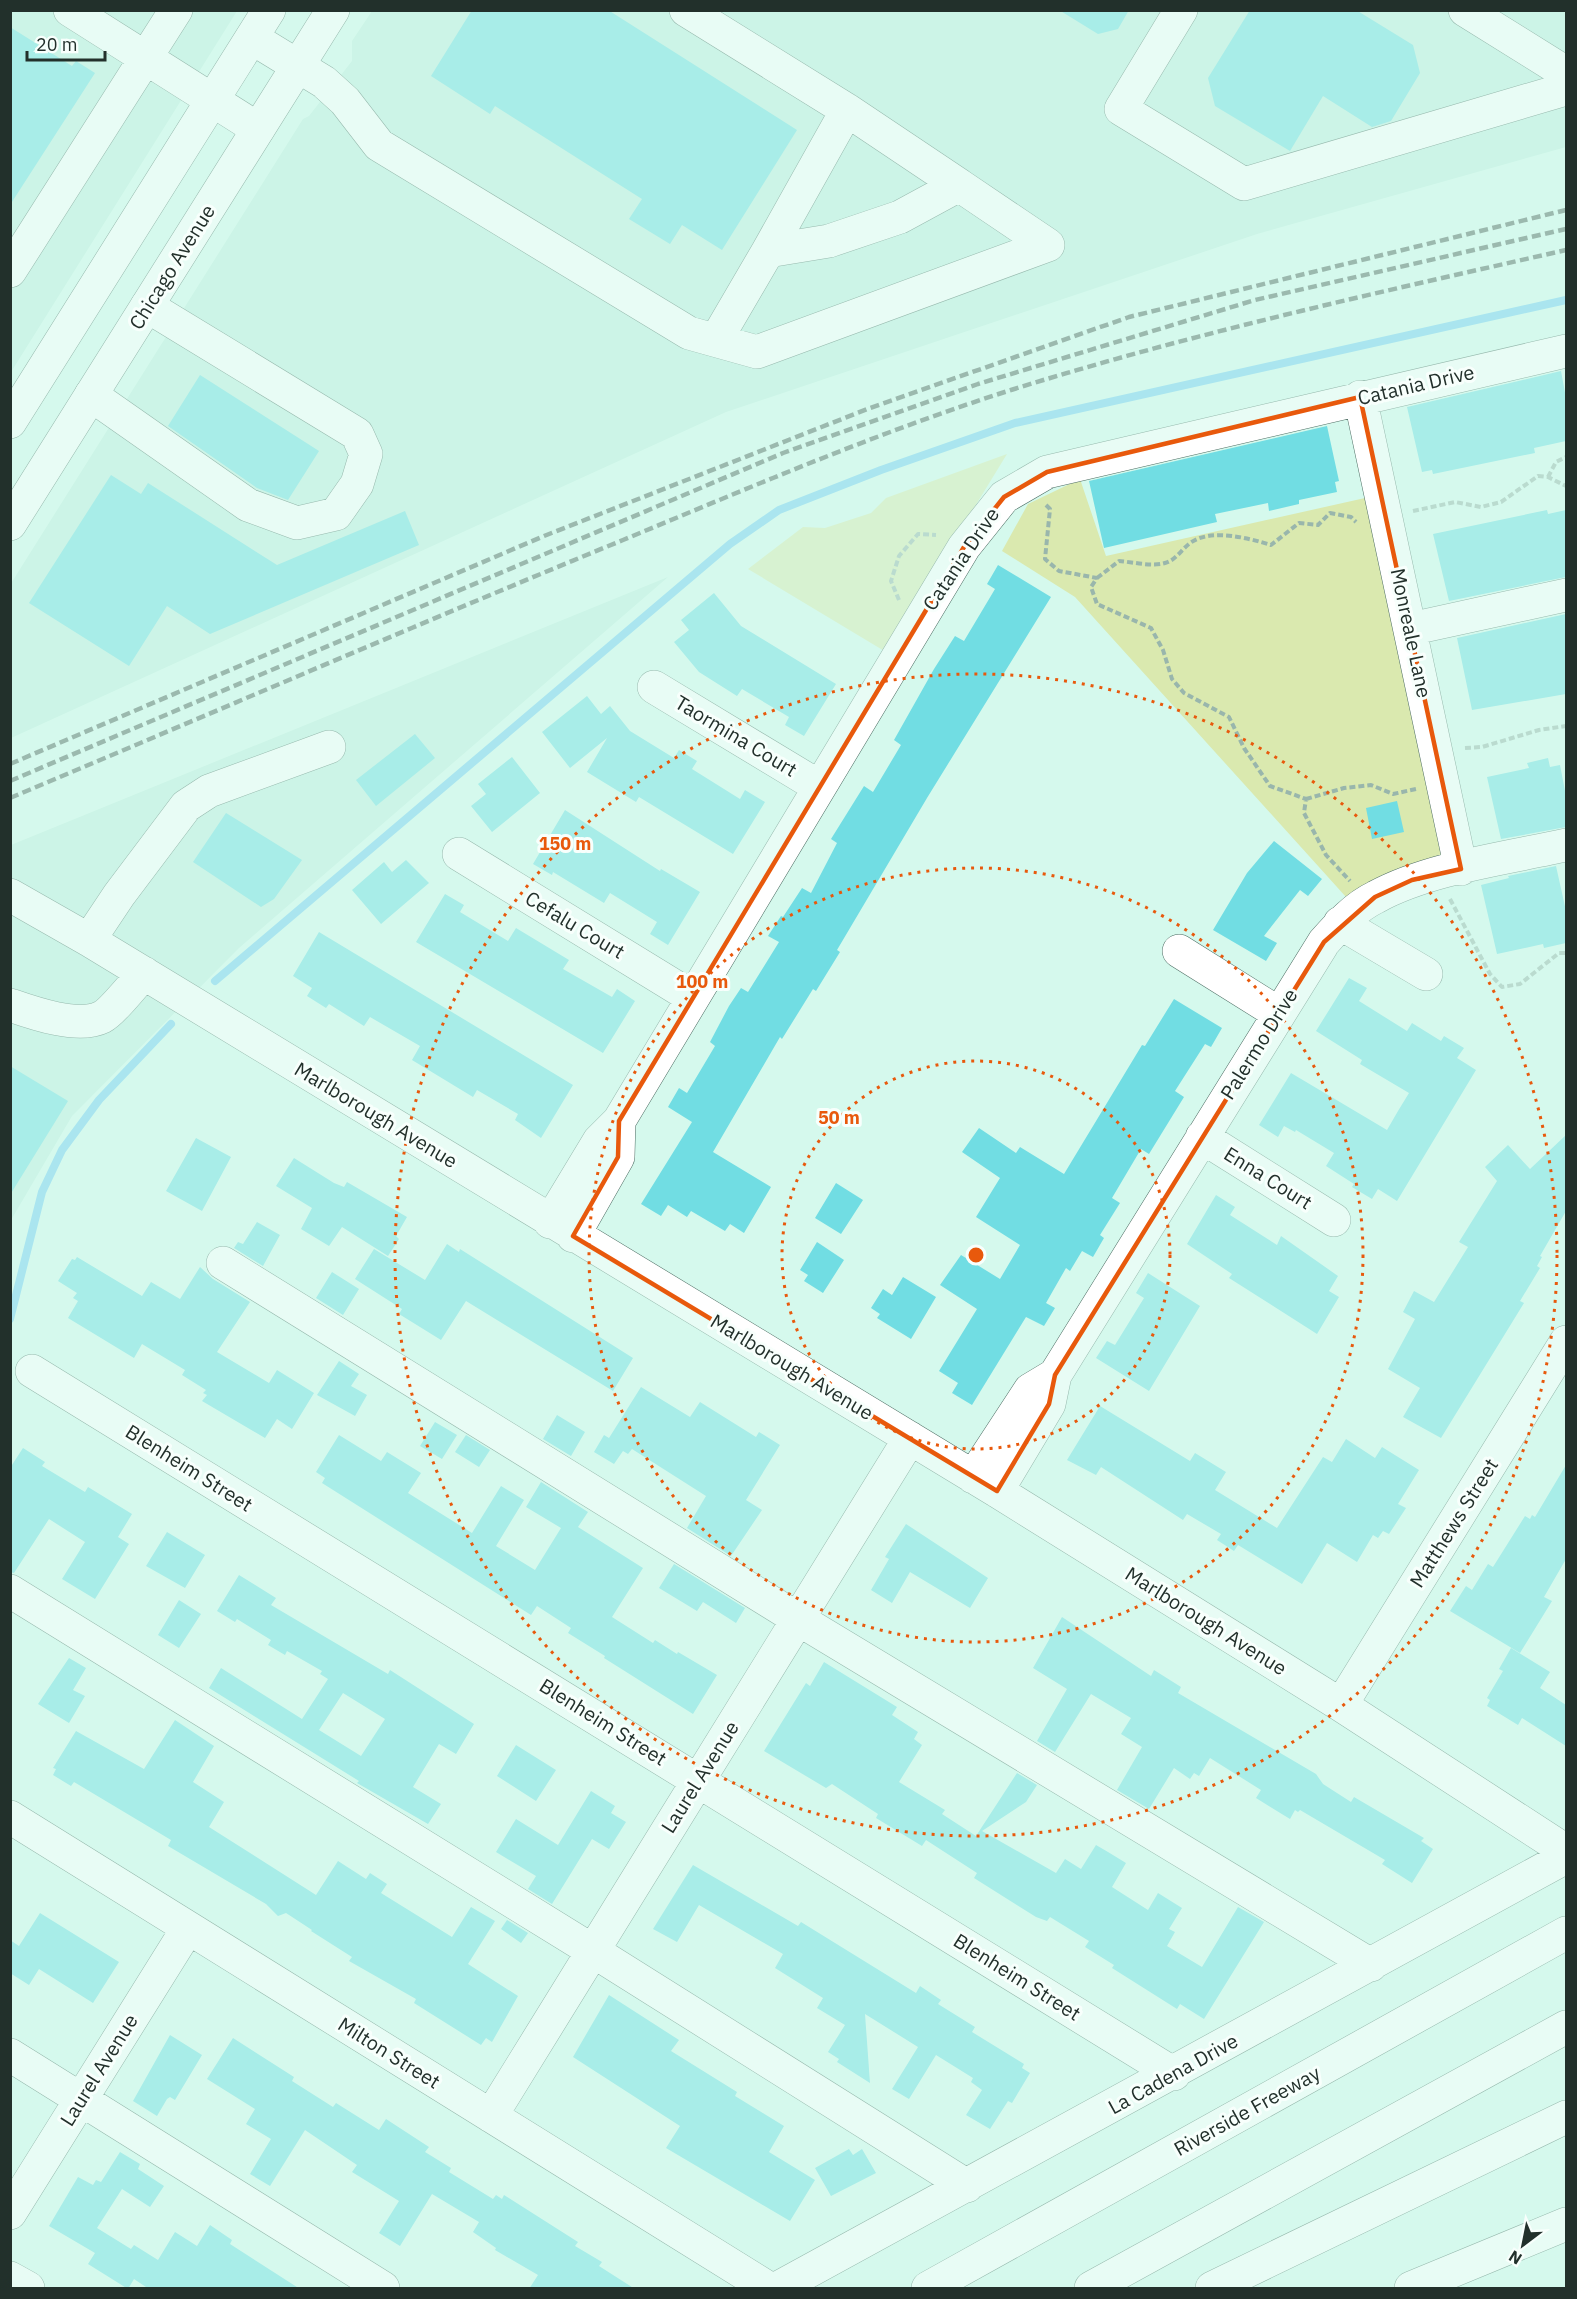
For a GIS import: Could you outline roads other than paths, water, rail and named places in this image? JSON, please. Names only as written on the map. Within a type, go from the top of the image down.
[{"type":"main road","points":[[70,10],[258,129]]},
{"type":"main road","points":[[10,271],[176,10]]},
{"type":"main road","points":[[10,422],[269,10]]},
{"type":"main road","name":"Chicago Avenue","points":[[10,524],[333,10]]},
{"type":"main road","points":[[252,38],[324,82],[345,101],[379,145],[689,333],[757,352],[1048,245],[847,110],[686,10]]},
{"type":"main road","points":[[1181,10],[1121,109],[1244,184],[1566,89]]},
{"type":"main road","points":[[1465,10],[1566,73]]},
{"type":"main road","points":[[716,340],[847,110]]},
{"type":"main road","points":[[768,251],[829,241],[900,217],[959,185]]},
{"type":"main road","points":[[91,395],[248,505],[297,523],[336,514],[357,484],[366,454],[357,434],[147,306]]},
{"type":"main road","name":"Catania Drive","points":[[561,1229],[599,1141],[619,1121],[818,786],[964,547],[1004,497],[1047,472],[1360,397],[1566,351]]},
{"type":"main road","name":"Monreale Lane","points":[[1360,397],[1373,522],[1410,629],[1436,754],[1449,872]]},
{"type":"main road","points":[[1410,629],[1566,595]]},
{"type":"main road","name":"Taormina Court","points":[[654,687],[818,786]]},
{"type":"main road","points":[[89,940],[119,895],[186,806],[209,791],[329,747]]},
{"type":"main road","name":"Palermo Drive","points":[[985,1484],[1030,1390],[1055,1375],[1278,1012],[1324,942],[1351,914],[1375,897],[1412,880],[1566,845]]},
{"type":"main road","name":"Cefalu Court","points":[[459,854],[692,996]]},
{"type":"main road","name":"Marlborough Avenue","points":[[10,895],[89,940],[561,1229],[985,1484],[1341,1705],[1566,1851]]},
{"type":"main road","points":[[1351,914],[1426,974]]},
{"type":"main road","points":[[1179,951],[1278,1012]]},
{"type":"main road","points":[[10,1005],[40,1015],[75,1021],[102,1017],[144,974]]},
{"type":"main road","name":"Enna Court","points":[[1202,1137],[1334,1220]]},
{"type":"main road","points":[[223,1263],[798,1619],[1371,1965]]},
{"type":"main road","name":"Matthews Street","points":[[1341,1705],[1566,1342]]},
{"type":"main road","name":"Blenheim Street","points":[[32,1371],[1174,2074]]},
{"type":"main road","name":"Laurel Avenue","points":[[491,2116],[910,1438]]},
{"type":"main road","points":[[10,1592],[593,1951],[967,2186]]},
{"type":"main road","name":"Milton Street","points":[[10,1817],[768,2289]]},
{"type":"main road","name":"La Cadena Drive","points":[[778,2289],[1174,2074],[1566,1857]]},
{"type":"main road","name":"Laurel Avenue","points":[[10,2213],[188,1928]]},
{"type":"main road","name":"Riverside Freeway","points":[[928,2289],[1566,1933]]},
{"type":"main road","points":[[1091,2289],[1566,2027]]},
{"type":"main road","points":[[1244,2206],[1566,2052]]},
{"type":"main road","points":[[10,2055],[383,2289]]},
{"type":"main road","points":[[1212,2289],[1566,2117]]},
{"type":"main road","points":[[1411,2289],[1566,2224]]},
{"type":"main road","points":[[10,2278],[28,2289]]},
{"type":"waterway","points":[[215,981],[730,544],[779,510],[881,470],[1015,423],[1566,300]]},
{"type":"waterway","points":[[10,1319],[42,1192],[62,1150],[99,1100],[171,1024]]},
{"type":"railway","points":[[10,764],[544,536],[870,408],[1129,317],[1566,210]]},
{"type":"railway","points":[[10,781],[783,453],[978,384],[1255,300],[1566,229]]},
{"type":"railway","points":[[10,798],[719,500],[962,406],[1148,350],[1357,298],[1566,250]]}]
